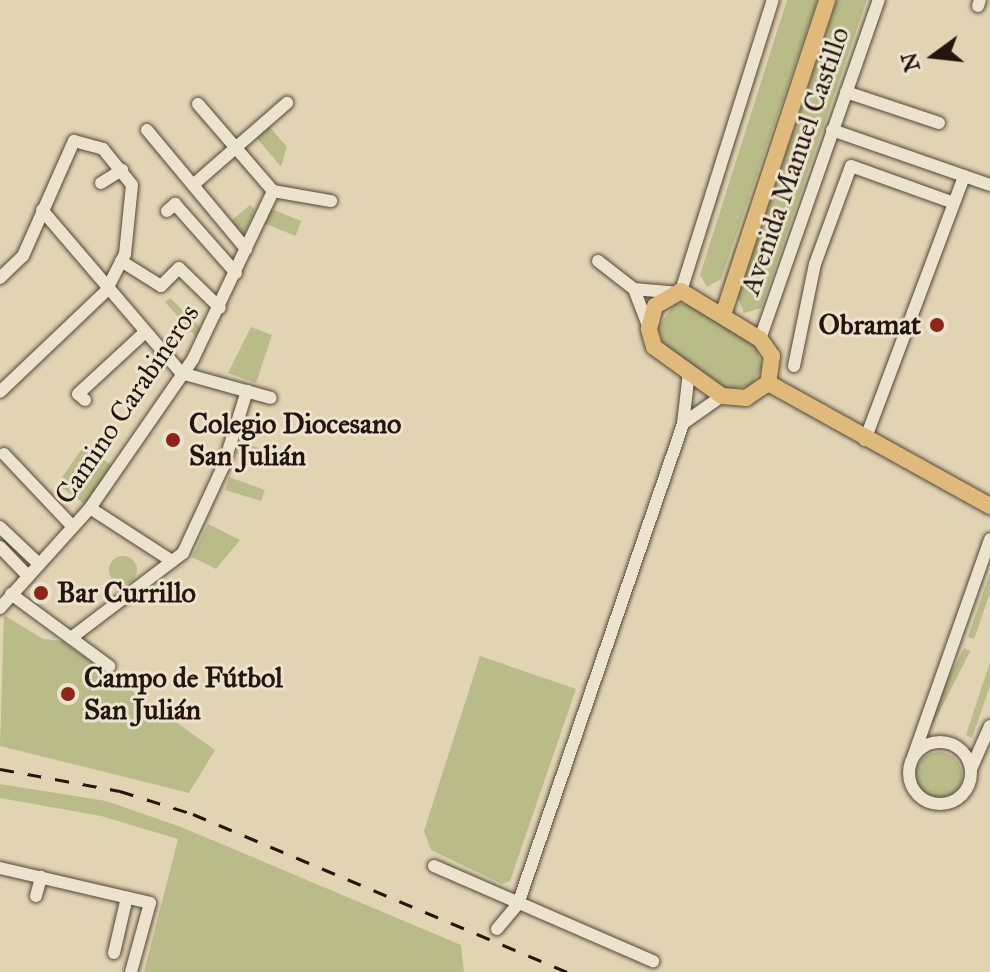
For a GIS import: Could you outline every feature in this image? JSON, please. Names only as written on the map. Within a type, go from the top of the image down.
[{"type":"main road","name":"Avenida Manuel Castillo","points":[[724,312],[827,0]]},
{"type":"main road","points":[[676,292],[724,312],[760,339],[772,356],[768,383],[746,398],[722,396],[654,347],[649,329],[655,306],[676,292]]},
{"type":"main road","points":[[768,383],[865,440],[990,506]]},
{"type":"street","points":[[634,289],[676,292],[773,0]]},
{"type":"street","name":"Avenida Manuel Castillo","points":[[760,339],[879,0]]},
{"type":"street","points":[[846,92],[939,123]]},
{"type":"street","points":[[193,185],[287,103]]},
{"type":"street","points":[[198,104],[273,191],[331,201]]},
{"type":"street","points":[[147,130],[246,249]]},
{"type":"street","points":[[832,130],[990,185]]},
{"type":"street","points":[[0,278],[23,256],[74,141],[103,149],[122,170],[134,204],[121,261],[106,291],[0,392]]},
{"type":"street","points":[[794,366],[815,264],[851,166],[954,203]]},
{"type":"street","points":[[101,183],[122,170]]},
{"type":"street","points":[[865,440],[964,176]]},
{"type":"street","name":"Camino Carabineros","points":[[0,608],[90,508],[181,373],[220,308],[273,191]]},
{"type":"street","points":[[167,211],[175,204],[236,273]]},
{"type":"street","points":[[193,224],[213,209]]},
{"type":"street","points":[[42,210],[106,291],[181,373],[271,398]]},
{"type":"street","points":[[121,261],[161,286],[179,268],[220,308]]},
{"type":"street","points":[[598,261],[634,289],[649,329]]},
{"type":"street","points":[[85,400],[78,394],[144,333]]},
{"type":"street","points":[[497,929],[518,904],[683,424],[689,372]]},
{"type":"street","points":[[71,638],[172,561],[223,467],[247,391]]},
{"type":"street","points":[[683,424],[722,396]]},
{"type":"street","points":[[4,454],[73,527]]},
{"type":"street","points":[[90,508],[172,561]]},
{"type":"street","points":[[0,527],[38,563]]},
{"type":"street","points":[[990,539],[913,757],[911,785],[934,804],[961,796],[990,726]]},
{"type":"street","points":[[0,547],[27,575]]},
{"type":"street","points":[[11,594],[109,666]]},
{"type":"street","points":[[913,757],[946,742],[963,752],[971,769]]},
{"type":"street","points":[[434,866],[653,961]]},
{"type":"street","points":[[0,868],[150,903],[131,972]]},
{"type":"street","points":[[36,896],[41,877]]},
{"type":"street","points":[[114,953],[127,897]]},
{"type":"green space","points":[[787,0],[817,0],[721,279],[707,287],[700,275]]},
{"type":"green space","points":[[837,0],[867,0],[761,308],[744,313],[738,297]]},
{"type":"green space","points":[[268,125],[287,147],[281,167],[255,136]]},
{"type":"green space","points":[[250,205],[255,210],[243,235],[231,221]]},
{"type":"green space","points":[[269,208],[301,221],[295,236],[263,223]]},
{"type":"green space","points":[[170,298],[202,329],[197,338],[165,302]]},
{"type":"green space","points":[[674,304],[694,304],[756,347],[762,367],[751,386],[723,389],[664,346],[658,328]]},
{"type":"green space","points":[[251,327],[272,335],[256,383],[228,373]]},
{"type":"green space","points":[[242,442],[271,452],[270,465],[237,454]]},
{"type":"green space","points":[[84,446],[113,466],[86,505],[57,485]]},
{"type":"green space","points":[[229,477],[265,490],[261,501],[225,490]]},
{"type":"green space","points":[[208,524],[240,540],[216,569],[192,557]]},
{"type":"green space","points":[[123,556],[133,560],[137,570],[133,580],[123,584],[113,580],[109,570],[113,560]]},
{"type":"green space","points":[[990,573],[990,593],[974,639],[968,637]]},
{"type":"green space","name":"Campo de Fútbol San Julián","points":[[4,615],[43,639],[62,641],[215,750],[189,793],[0,746]]},
{"type":"green space","points":[[964,648],[970,651],[933,723],[927,720]]},
{"type":"green space","points":[[480,656],[576,689],[510,881],[502,884],[431,850],[424,831]]},
{"type":"green space","points":[[990,662],[990,686],[972,738],[966,735]]},
{"type":"green space","points":[[939,752],[955,759],[962,775],[955,791],[939,798],[923,791],[916,775],[923,759]]},
{"type":"green space","points":[[0,784],[106,801],[181,827],[461,945],[464,972],[144,972],[178,839],[101,816],[0,798]]},
{"type":"railway","points":[[0,769],[120,791],[193,814],[567,972]]},
{"type":"place","name":"Obramat","points":[[937,325]]},
{"type":"place","name":"Colegio Diocesano San Julián","points":[[173,440]]},
{"type":"place","name":"Bar Currillo","points":[[41,593]]},
{"type":"place","name":"Campo de Fútbol San Julián","points":[[68,694]]}]
